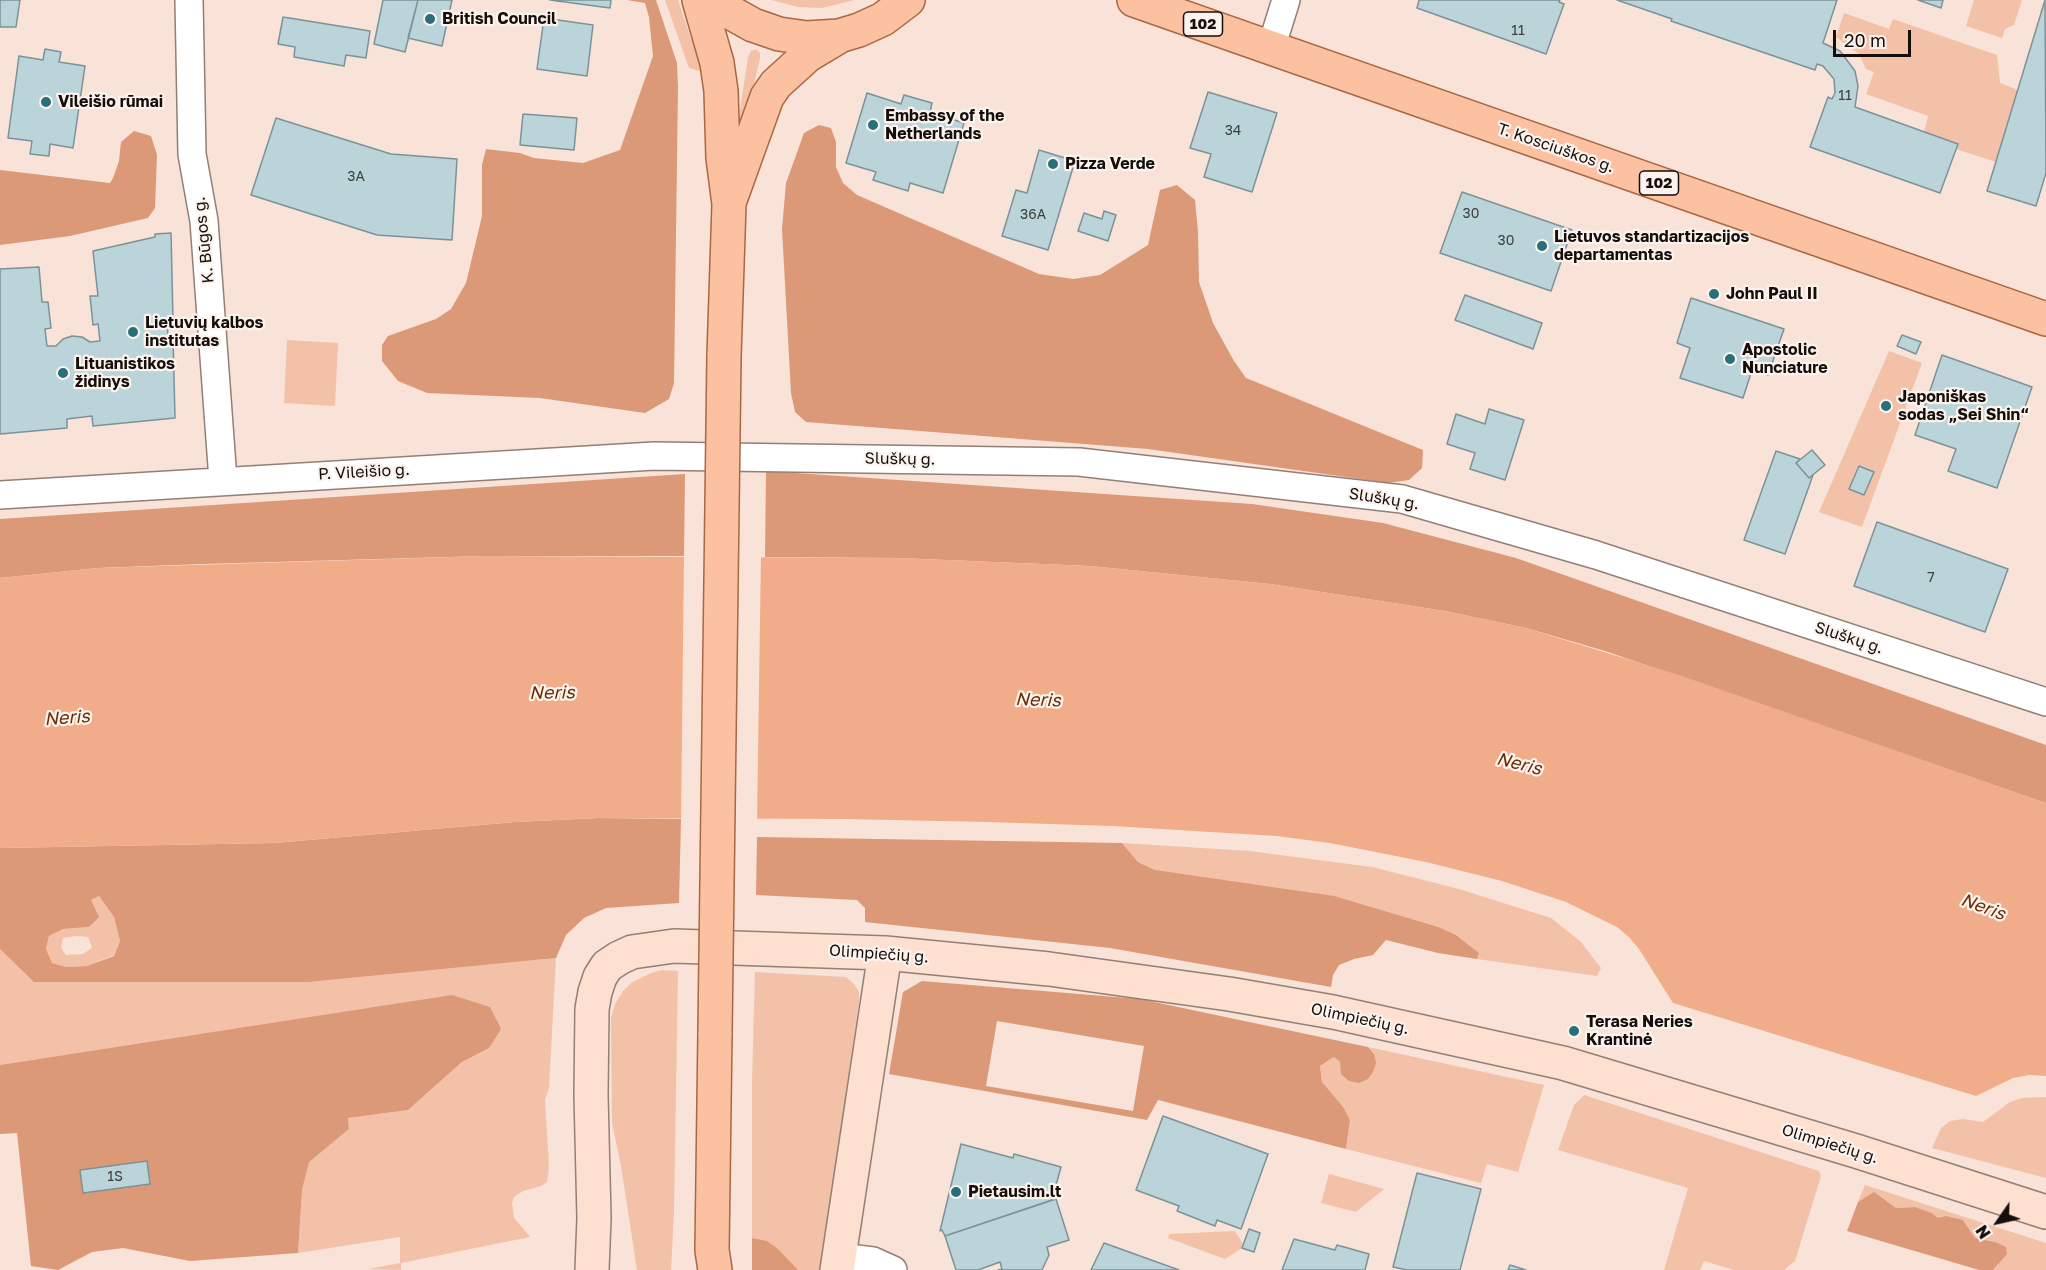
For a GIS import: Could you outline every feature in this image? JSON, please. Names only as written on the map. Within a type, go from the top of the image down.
[{"type":"main road","points":[[699,0],[717,63],[721,91],[723,158],[729,204],[724,356],[711,1263]]},
{"type":"main road","points":[[715,0],[728,11],[753,25],[779,34],[807,38],[839,36],[860,30],[883,19],[910,1]]},
{"type":"main road","name":"T. Kosciuškos g.","points":[[1134,0],[2046,319]]},
{"type":"main road","points":[[729,204],[746,160],[755,128],[771,90],[808,55],[839,36]]},
{"type":"street","name":"K. Būgos g.","points":[[189,0],[192,154],[204,221],[223,480]]},
{"type":"street","points":[[1271,48],[1286,0]]},
{"type":"street","name":"P. Vileišio g.","points":[[0,495],[654,456],[729,456]]},
{"type":"street","name":"Sluškų g.","points":[[729,456],[1079,462],[1402,498],[1607,559],[2046,702]]},
{"type":"street","name":"Olimpiečių g.","points":[[594,1218],[591,1095],[592,1009],[595,992],[600,976],[608,966],[632,952],[674,946],[885,953],[1049,969],[1229,994],[1333,1012],[1563,1063],[1856,1151],[2046,1212]]},
{"type":"street","points":[[885,953],[839,1264],[873,1261],[893,1270]]},
{"type":"street","points":[[592,1270],[594,1218]]},
{"type":"street","points":[[594,1218],[610,1270]]},
{"type":"shaded area","points":[[627,0],[656,0],[677,63],[674,383],[669,399],[645,413],[540,398],[427,393],[398,381],[382,361],[382,345],[388,336],[436,319],[451,309],[466,283],[482,216],[482,165],[486,149],[520,153],[534,158],[583,163],[620,150],[653,56],[649,17],[645,3]]},
{"type":"shaded area","points":[[665,0],[678,0],[702,72],[689,68]]},
{"type":"shaded area","points":[[771,0],[854,0],[822,8],[798,7]]},
{"type":"shaded area","points":[[1974,0],[2022,0],[2014,25],[2005,29],[2002,38],[1966,26]]},
{"type":"shaded area","points":[[1844,13],[1889,29],[1893,19],[1997,55],[2000,83],[2018,90],[1996,162],[1956,149],[1957,143],[1924,132],[1928,116],[1866,94],[1874,72],[1866,69],[1859,54],[1836,37]]},
{"type":"shaded area","points":[[756,49],[760,53],[760,58],[743,131],[737,130],[748,57],[751,51]]},
{"type":"shaded area","points":[[819,125],[831,128],[836,142],[836,167],[843,183],[857,195],[1039,274],[1073,279],[1100,275],[1148,245],[1160,190],[1177,185],[1195,200],[1199,282],[1213,323],[1246,378],[1423,450],[1422,468],[1409,480],[1388,483],[1148,449],[806,422],[795,412],[791,393],[782,229],[786,183],[804,133]]},
{"type":"shaded area","points":[[134,131],[151,136],[157,155],[155,208],[148,218],[70,236],[0,245],[0,170],[110,183],[119,161],[121,142]]},
{"type":"shaded area","points":[[287,340],[338,343],[335,406],[284,403]]},
{"type":"shaded area","name":"Japoniškas sodas „Sei Shin“","points":[[1889,351],[1922,363],[1862,527],[1819,512]]},
{"type":"shaded area","points":[[766,471],[1252,504],[1383,523],[1516,558],[2046,745],[2046,803],[1605,651],[1526,628],[1445,611],[1270,584],[1090,566],[899,558],[765,557]]},
{"type":"shaded area","points":[[685,474],[684,556],[484,556],[203,564],[98,568],[0,578],[0,519]]},
{"type":"shaded area","points":[[598,818],[681,819],[679,903],[606,908],[584,918],[566,935],[556,958],[309,982],[34,982],[0,949],[0,848],[274,843],[515,822]],"holes":[[[99,896],[114,917],[120,941],[114,956],[87,966],[66,967],[52,963],[46,949],[49,936],[63,929],[89,927],[99,917],[91,900]]]},
{"type":"shaded area","points":[[757,837],[1122,843],[1138,862],[1155,870],[1334,896],[1438,927],[1456,935],[1479,953],[1477,959],[1438,953],[1386,940],[1373,955],[1339,965],[1333,975],[1331,987],[1110,948],[865,922],[865,908],[857,900],[756,895]]},
{"type":"shaded area","points":[[1122,843],[1249,851],[1372,867],[1459,889],[1551,918],[1581,942],[1601,968],[1597,976],[1477,959],[1479,953],[1456,935],[1155,870],[1138,862]]},
{"type":"shaded area","points":[[99,896],[114,917],[120,941],[114,955],[87,966],[66,967],[52,963],[46,949],[49,936],[63,929],[90,927],[91,900]],"holes":[[[88,937],[92,948],[83,954],[66,955],[61,948],[63,938]]]},
{"type":"shaded area","points":[[0,949],[35,982],[309,982],[556,958],[549,1088],[545,1100],[549,1167],[547,1182],[523,1191],[514,1197],[512,1203],[514,1218],[530,1237],[401,1263],[401,1270],[369,1269],[400,1263],[400,1237],[298,1253],[302,1190],[308,1162],[349,1129],[348,1118],[408,1110],[462,1062],[489,1048],[490,1007],[452,996],[0,1065]]},
{"type":"shaded area","points":[[662,970],[678,971],[671,1270],[637,1270],[612,1123],[611,1018],[615,1004],[631,983]]},
{"type":"shaded area","points":[[755,972],[846,977],[859,992],[821,1270],[798,1270],[752,1238]]},
{"type":"shaded area","points":[[922,981],[1140,999],[1368,1047],[1374,1054],[1376,1063],[1368,1079],[1359,1083],[1349,1081],[1341,1074],[1340,1062],[1334,1057],[1320,1066],[1322,1082],[1343,1107],[1350,1120],[1346,1149],[1158,1100],[1147,1120],[889,1074],[903,992]],"holes":[[[997,1021],[1144,1046],[1133,1111],[986,1086]]]},
{"type":"shaded area","points":[[452,995],[490,1007],[501,1029],[489,1048],[462,1062],[408,1110],[348,1118],[349,1129],[309,1162],[302,1190],[298,1253],[190,1261],[123,1248],[92,1252],[58,1270],[31,1266],[17,1133],[0,1134],[0,1065]]},
{"type":"shaded area","points":[[1368,1047],[1544,1085],[1518,1172],[1487,1164],[1481,1183],[1346,1149],[1350,1120],[1322,1082],[1320,1066],[1334,1057],[1340,1062],[1374,1054]]},
{"type":"shaded area","points":[[1584,1095],[1819,1171],[1821,1176],[1795,1261],[1784,1270],[1734,1270],[1704,1261],[1700,1270],[1664,1270],[1688,1188],[1558,1150],[1574,1105]]},
{"type":"shaded area","points":[[2046,1097],[2046,1178],[1932,1148],[1941,1128],[1950,1121],[1963,1119],[1983,1122],[2010,1102],[2022,1098]]},
{"type":"shaded area","points":[[1329,1174],[1384,1189],[1356,1212],[1321,1203]]},
{"type":"shaded area","points":[[1865,1185],[2046,1243],[2046,1270],[1993,1270],[1998,1265],[1995,1242],[1975,1238],[1963,1220],[1938,1218],[1932,1213],[1915,1207],[1896,1208],[1874,1193],[1858,1202]]},
{"type":"shaded area","points":[[1874,1192],[1896,1208],[1915,1207],[1932,1213],[1938,1218],[1946,1216],[1963,1220],[1975,1238],[2006,1247],[2007,1254],[1993,1270],[1979,1270],[1847,1231],[1858,1202]]},
{"type":"shaded area","points":[[1235,1231],[1243,1244],[1242,1248],[1225,1259],[1168,1238],[1169,1234]]},
{"type":"shaded area","points":[[752,1238],[767,1241],[798,1270],[752,1270]]},
{"type":"water","name":"Neris","points":[[484,556],[899,558],[1090,566],[1270,584],[1445,611],[1526,628],[1682,676],[2046,803],[2046,1076],[2029,1075],[2013,1078],[1976,1096],[1673,1003],[1630,938],[1617,927],[1566,902],[1502,881],[1426,862],[1330,843],[1276,836],[1113,826],[988,822],[598,818],[515,822],[274,843],[0,848],[0,578],[98,568]]},
{"type":"pier","points":[[684,553],[761,554],[757,822],[681,822]]},
{"type":"building","points":[[0,0],[20,0],[16,27],[0,27]]},
{"type":"building","points":[[383,0],[418,0],[405,52],[374,44]]},
{"type":"building","name":"British Council","points":[[418,0],[452,0],[442,46],[408,38]]},
{"type":"building","points":[[550,0],[611,0],[610,8]]},
{"type":"building","points":[[1419,0],[1560,0],[1559,2],[1564,4],[1546,54],[1417,8]]},
{"type":"building","points":[[1617,0],[1837,0],[1823,43],[1840,51],[1855,71],[1858,86],[1855,107],[1958,144],[1940,193],[1810,147],[1828,97],[1832,99],[1835,93],[1834,79],[1823,66],[1817,64],[1815,70]]},
{"type":"building","points":[[1918,0],[1943,0],[1941,8]]},
{"type":"building","points":[[2045,0],[2046,173],[2036,206],[1987,191]]},
{"type":"building","points":[[283,17],[370,31],[366,58],[346,55],[344,66],[294,57],[295,47],[278,44]]},
{"type":"building","points":[[544,18],[593,25],[587,76],[537,69]]},
{"type":"building","name":"Vileišio rūmai","points":[[45,49],[61,52],[59,62],[85,66],[73,148],[50,144],[49,156],[30,154],[32,141],[8,138],[19,56],[43,60]]},
{"type":"building","points":[[1208,92],[1277,113],[1252,192],[1204,177],[1211,154],[1190,148]]},
{"type":"building","points":[[867,93],[901,104],[904,95],[932,103],[930,112],[964,123],[943,193],[910,183],[908,191],[873,180],[876,172],[846,163]]},
{"type":"building","points":[[523,114],[577,118],[574,150],[520,145]]},
{"type":"building","points":[[276,118],[391,154],[457,159],[452,240],[377,235],[251,195]]},
{"type":"building","points":[[1039,150],[1075,161],[1048,250],[1002,236],[1016,190],[1027,193]]},
{"type":"building","points":[[1462,192],[1572,230],[1551,291],[1440,253]]},
{"type":"building","points":[[1104,211],[1116,215],[1108,241],[1078,231],[1084,213],[1102,219]]},
{"type":"building","name":"Lietuvių kalbos institutas","points":[[171,233],[173,319],[167,320],[168,337],[173,337],[175,418],[93,426],[92,416],[67,419],[67,428],[0,434],[0,269],[39,267],[42,302],[48,302],[51,328],[45,329],[47,346],[56,346],[63,339],[72,336],[82,337],[90,342],[100,341],[98,324],[93,325],[90,296],[98,296],[93,251],[155,237],[155,234]]},
{"type":"building","points":[[1465,295],[1542,323],[1533,349],[1455,320]]},
{"type":"building","name":"Apostolic Nunciature","points":[[1691,298],[1784,329],[1768,375],[1752,370],[1743,398],[1680,378],[1690,348],[1677,343]]},
{"type":"building","points":[[1902,335],[1921,342],[1916,354],[1897,346]]},
{"type":"building","points":[[1942,355],[2032,387],[1997,488],[1948,471],[1956,449],[1915,435]]},
{"type":"building","points":[[1489,409],[1524,420],[1505,480],[1470,469],[1475,453],[1447,444],[1456,414],[1485,424]]},
{"type":"building","points":[[1812,450],[1825,465],[1809,478],[1796,463]]},
{"type":"building","points":[[1776,451],[1800,459],[1796,463],[1809,478],[1813,475],[1785,554],[1744,540]]},
{"type":"building","points":[[1859,466],[1874,472],[1864,495],[1849,489]]},
{"type":"building","points":[[1877,522],[2008,569],[1985,632],[1854,586]]},
{"type":"building","points":[[1163,1116],[1268,1154],[1241,1229],[1217,1220],[1215,1226],[1177,1211],[1179,1206],[1136,1190]]},
{"type":"building","points":[[961,1144],[1013,1158],[1014,1154],[1061,1167],[1052,1200],[945,1236],[942,1230],[940,1231]]},
{"type":"building","points":[[147,1161],[150,1184],[83,1193],[80,1170]]},
{"type":"building","points":[[1417,1173],[1481,1189],[1460,1270],[1407,1270],[1393,1267]]},
{"type":"building","points":[[1056,1199],[1069,1240],[1047,1247],[1049,1255],[1042,1270],[998,1270],[1002,1269],[1000,1262],[978,1270],[956,1270],[945,1236]]},
{"type":"building","points":[[1249,1229],[1260,1233],[1254,1252],[1242,1248]]},
{"type":"building","points":[[1294,1239],[1335,1250],[1337,1245],[1369,1254],[1365,1270],[1282,1270]]},
{"type":"building","points":[[1104,1243],[1179,1270],[1091,1270]]},
{"type":"building","points":[[1510,1265],[1526,1270],[1508,1270]]},
{"type":"place","name":"British Council","points":[[430,19]]},
{"type":"place","name":"Vileišio rūmai","points":[[46,102]]},
{"type":"place","name":"Embassy of the Netherlands","points":[[873,125]]},
{"type":"place","name":"Pizza Verde","points":[[1053,164]]},
{"type":"place","name":"Lietuvos standartizacijos departamentas","points":[[1542,246]]},
{"type":"place","name":"John Paul II","points":[[1714,294]]},
{"type":"place","name":"Lietuvių kalbos institutas","points":[[133,332]]},
{"type":"place","name":"Apostolic Nunciature","points":[[1730,359]]},
{"type":"place","name":"Lituanistikos židinys","points":[[63,373]]},
{"type":"place","name":"Japoniškas sodas „Sei Shin“","points":[[1886,406]]},
{"type":"place","name":"Terasa Neries Krantinė","points":[[1574,1031]]},
{"type":"place","name":"Pietausim.lt","points":[[956,1192]]}]
